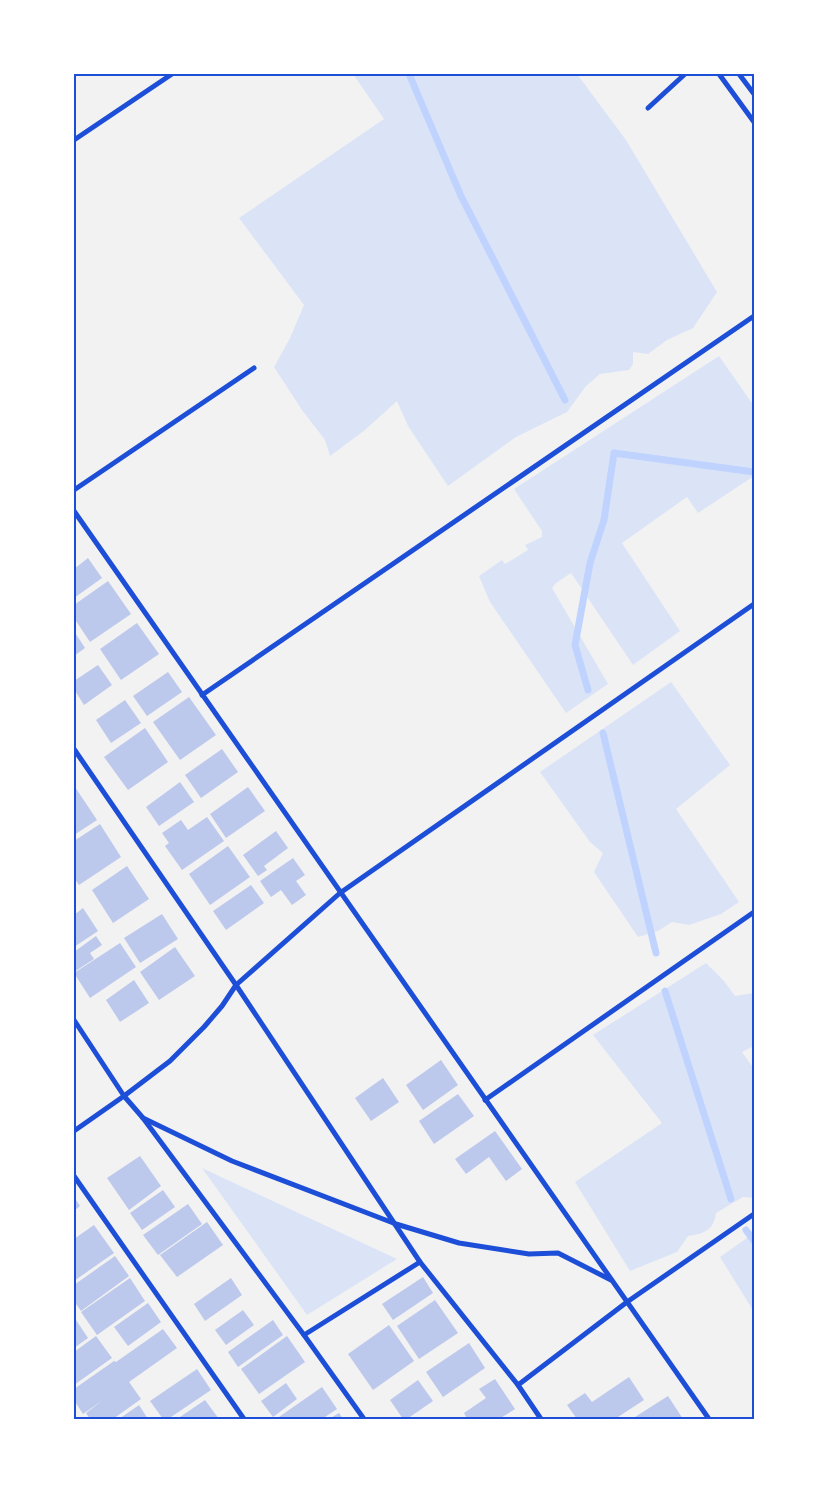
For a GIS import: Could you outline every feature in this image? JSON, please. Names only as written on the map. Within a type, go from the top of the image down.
[{"type":"street","points":[[74,140],[172,74]]},
{"type":"street","points":[[648,108],[685,74]]},
{"type":"street","points":[[719,74],[754,122]]},
{"type":"street","points":[[740,74],[754,94]]},
{"type":"street","points":[[202,695],[754,316]]},
{"type":"street","points":[[74,490],[254,368]]},
{"type":"street","points":[[74,512],[709,1419]]},
{"type":"street","points":[[74,1131],[170,1061],[204,1027],[222,1006],[236,985],[340,893],[754,604]]},
{"type":"street","points":[[74,749],[236,985],[420,1262],[518,1385],[541,1419]]},
{"type":"street","points":[[484,1100],[754,912]]},
{"type":"street","points":[[74,1020],[124,1096],[144,1118],[364,1419]]},
{"type":"street","points":[[144,1118],[232,1161],[396,1224],[459,1243],[529,1254],[558,1254],[614,1282]]},
{"type":"street","points":[[74,1176],[244,1419]]},
{"type":"street","points":[[518,1385],[628,1302],[754,1214]]},
{"type":"street","points":[[304,1336],[420,1262]]},
{"type":"shaded area","points":[[353,74],[577,74],[626,140],[717,292],[693,328],[667,340],[648,354],[633,352],[633,364],[629,370],[600,374],[586,386],[567,412],[516,437],[448,486],[408,426],[397,401],[365,430],[330,456],[325,440],[302,410],[274,367],[290,338],[304,305],[239,218],[384,119]]},
{"type":"shaded area","points":[[719,356],[754,406],[754,476],[698,513],[687,497],[622,543],[680,631],[633,665],[571,573],[552,588],[608,684],[566,713],[490,602],[479,576],[502,560],[505,564],[528,550],[525,545],[542,537],[542,531],[514,489]]},
{"type":"shaded area","points":[[671,682],[730,765],[676,809],[739,902],[721,914],[689,925],[672,922],[658,931],[638,937],[594,872],[603,853],[590,842],[540,772]]},
{"type":"shaded area","points":[[706,963],[724,981],[735,996],[754,993],[754,1046],[742,1052],[754,1069],[754,1198],[743,1197],[716,1213],[713,1223],[707,1230],[688,1236],[677,1252],[630,1271],[575,1182],[662,1123],[593,1035]]},
{"type":"shaded area","points":[[202,1168],[397,1259],[307,1315]]},
{"type":"shaded area","points":[[754,1233],[754,1312],[720,1257]]},
{"type":"building","points":[[88,558],[102,578],[74,598],[74,569]]},
{"type":"building","points":[[108,581],[131,614],[90,642],[74,618],[74,605]]},
{"type":"building","points":[[137,623],[159,654],[121,680],[100,649]]},
{"type":"building","points":[[74,631],[85,648],[74,656]]},
{"type":"building","points":[[98,665],[112,685],[84,705],[74,689],[74,681]]},
{"type":"building","points":[[168,672],[182,692],[147,716],[133,696]]},
{"type":"building","points":[[189,697],[216,735],[180,760],[153,722]]},
{"type":"building","points":[[125,700],[141,723],[111,743],[96,720]]},
{"type":"building","points":[[145,728],[168,762],[128,790],[104,757]]},
{"type":"building","points":[[222,749],[238,772],[201,798],[185,775]]},
{"type":"building","points":[[180,782],[194,802],[159,826],[146,807]]},
{"type":"building","points":[[248,787],[265,811],[226,838],[210,814]]},
{"type":"building","points":[[74,788],[97,820],[74,835]]},
{"type":"building","points":[[207,817],[224,841],[182,870],[165,846],[169,843],[162,833],[181,820],[188,830]]},
{"type":"building","points":[[100,824],[121,857],[79,885],[74,878],[74,841]]},
{"type":"building","points":[[276,831],[288,848],[264,866],[267,870],[258,876],[243,855]]},
{"type":"building","points":[[228,846],[250,877],[210,905],[189,874]]},
{"type":"building","points":[[293,858],[305,875],[296,881],[306,895],[292,905],[281,890],[271,897],[260,881]]},
{"type":"building","points":[[127,866],[149,899],[113,923],[92,890]]},
{"type":"building","points":[[251,885],[264,903],[226,930],[213,911]]},
{"type":"building","points":[[83,908],[98,931],[74,947],[74,915]]},
{"type":"building","points":[[162,914],[178,939],[140,963],[124,938]]},
{"type":"building","points":[[96,936],[102,945],[90,953],[94,959],[74,972],[74,952]]},
{"type":"building","points":[[120,943],[136,967],[90,998],[74,973]]},
{"type":"building","points":[[175,947],[195,976],[159,1000],[140,972]]},
{"type":"building","points":[[134,980],[149,1003],[120,1022],[106,1000]]},
{"type":"building","points":[[441,1060],[458,1085],[423,1110],[406,1085]]},
{"type":"building","points":[[383,1078],[399,1102],[371,1121],[355,1098]]},
{"type":"building","points":[[458,1094],[474,1116],[434,1144],[419,1121]]},
{"type":"building","points":[[495,1131],[522,1169],[506,1181],[489,1157],[466,1174],[455,1159]]},
{"type":"building","points":[[140,1156],[161,1186],[129,1210],[107,1178]]},
{"type":"building","points":[[163,1190],[175,1207],[142,1230],[130,1213]]},
{"type":"building","points":[[74,1197],[80,1206],[74,1211]]},
{"type":"building","points":[[188,1204],[202,1224],[158,1255],[143,1235]]},
{"type":"building","points":[[207,1222],[223,1245],[177,1277],[160,1255]]},
{"type":"building","points":[[94,1225],[114,1253],[74,1281],[74,1239]]},
{"type":"building","points":[[115,1256],[129,1276],[81,1311],[74,1301],[74,1285]]},
{"type":"building","points":[[423,1277],[433,1293],[393,1320],[382,1304]]},
{"type":"building","points":[[130,1278],[145,1301],[97,1335],[81,1312]]},
{"type":"building","points":[[231,1278],[242,1295],[205,1321],[194,1304]]},
{"type":"building","points":[[435,1300],[458,1333],[419,1359],[397,1326]]},
{"type":"building","points":[[148,1303],[161,1322],[128,1346],[114,1327]]},
{"type":"building","points":[[243,1310],[254,1325],[226,1345],[215,1330]]},
{"type":"building","points":[[74,1317],[88,1338],[74,1348]]},
{"type":"building","points":[[273,1320],[283,1335],[238,1367],[228,1352]]},
{"type":"building","points":[[389,1325],[414,1361],[373,1390],[348,1354]]},
{"type":"building","points":[[163,1329],[177,1348],[129,1382],[141,1399],[113,1419],[90,1419],[86,1413],[103,1400],[83,1414],[74,1400],[74,1389]]},
{"type":"building","points":[[96,1336],[112,1358],[74,1385],[74,1352]]},
{"type":"building","points":[[287,1336],[305,1362],[259,1394],[241,1369]]},
{"type":"building","points":[[469,1343],[485,1368],[443,1397],[426,1372]]},
{"type":"building","points":[[197,1369],[211,1390],[168,1419],[163,1419],[150,1401]]},
{"type":"building","points":[[629,1377],[644,1400],[615,1419],[577,1419],[567,1405],[585,1393],[592,1402]]},
{"type":"building","points":[[495,1379],[515,1409],[499,1419],[467,1419],[464,1413],[486,1398],[479,1389]]},
{"type":"building","points":[[418,1380],[433,1401],[407,1419],[403,1419],[390,1400]]},
{"type":"building","points":[[286,1383],[297,1399],[273,1417],[261,1401]]},
{"type":"building","points":[[322,1387],[337,1409],[322,1419],[276,1419]]},
{"type":"building","points":[[668,1396],[683,1419],[637,1419],[635,1417]]},
{"type":"building","points":[[205,1400],[219,1419],[177,1419]]},
{"type":"building","points":[[139,1405],[148,1419],[119,1419]]},
{"type":"building","points":[[339,1413],[343,1419],[329,1419]]},
{"type":"waterway","points":[[409,74],[461,196],[565,400]]},
{"type":"waterway","points":[[588,690],[575,645],[590,563],[604,520],[614,453],[754,472]]},
{"type":"waterway","points":[[603,733],[656,953]]},
{"type":"waterway","points":[[665,991],[731,1199]]},
{"type":"waterway","points":[[746,1230],[754,1241]]}]
